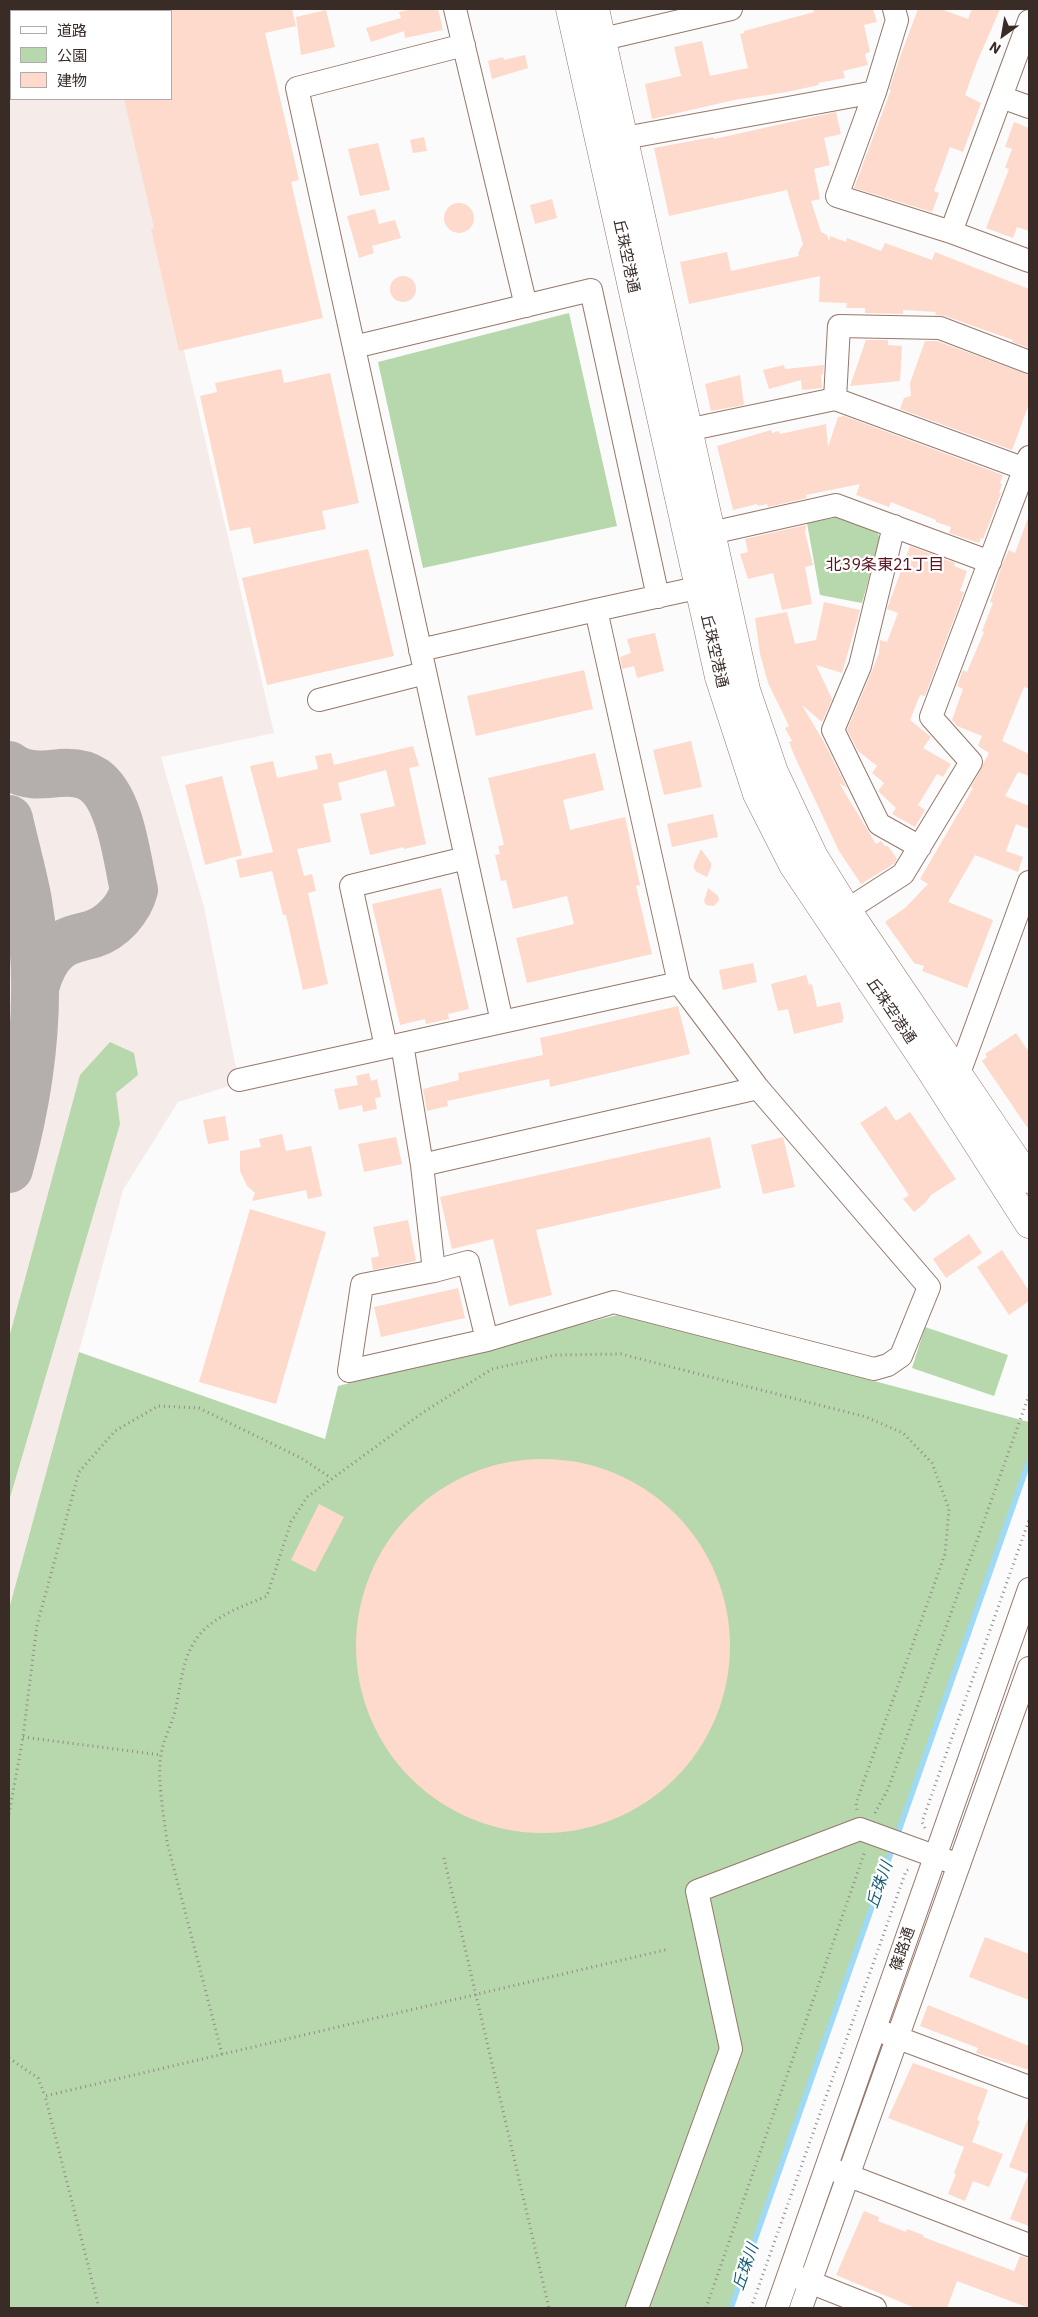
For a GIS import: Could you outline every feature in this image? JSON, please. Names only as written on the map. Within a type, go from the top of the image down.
[{"type":"main road","name":"丘珠空港通","points":[[570,9],[590,43],[711,585],[774,772],[812,855],[949,1080],[1029,1224]]},
{"type":"main road","name":"丘珠空港通","points":[[590,43],[595,9]]},
{"type":"main road","name":"丘珠空港通","points":[[612,141],[687,430],[711,532],[711,585],[719,677],[757,794],[793,864],[949,1080],[1029,1178]]},
{"type":"street","points":[[455,9],[526,306]]},
{"type":"street","points":[[590,43],[731,9]]},
{"type":"street","points":[[894,9],[897,20],[875,92],[837,196],[951,232],[1029,261]]},
{"type":"street","points":[[951,232],[1029,21]]},
{"type":"street","points":[[464,45],[297,88],[502,1022]]},
{"type":"street","points":[[612,141],[875,92]]},
{"type":"street","points":[[1001,97],[1029,108]]},
{"type":"street","points":[[354,347],[591,290],[658,597]]},
{"type":"street","points":[[835,398],[839,326],[940,328],[1029,362]]},
{"type":"street","points":[[687,430],[835,398],[1027,463],[931,717],[971,762],[903,874],[847,910]]},
{"type":"street","points":[[711,532],[836,505],[990,562]]},
{"type":"street","points":[[894,526],[860,666],[833,730],[879,824],[920,847]]},
{"type":"street","points":[[420,650],[711,585]]},
{"type":"street","points":[[487,1340],[468,1262],[434,1271],[362,1285],[349,1371],[487,1340],[614,1302],[874,1369],[888,1365],[901,1356],[929,1288],[758,1088],[679,983],[596,610]]},
{"type":"street","points":[[319,700],[426,673]]},
{"type":"street","points":[[434,1271],[422,1165],[394,1045],[351,886],[466,858]]},
{"type":"street","points":[[949,1080],[1024,909],[1029,882]]},
{"type":"street","points":[[239,1080],[679,983]]},
{"type":"street","points":[[422,1165],[758,1088]]},
{"type":"street","name":"篠路通","points":[[777,2308],[875,2030],[925,1851],[1029,1589]]},
{"type":"street","name":"篠路通","points":[[802,2308],[1029,1668]]},
{"type":"street","points":[[637,2308],[731,2049],[697,1891],[860,1829],[925,1851],[959,1865]]},
{"type":"street","points":[[875,2030],[1029,2087]]},
{"type":"street","points":[[826,2167],[1029,2245]]},
{"type":"street","points":[[789,2274],[875,2308]]},
{"type":"path","points":[[222,2054],[168,1842],[163,1812],[161,1755],[174,1712],[182,1666],[201,1633],[228,1612],[267,1596],[291,1522],[307,1497],[422,1413],[492,1369],[555,1355],[621,1354],[866,1418],[902,1433],[932,1462],[949,1509],[945,1554],[856,1803]]},
{"type":"path","points":[[876,1810],[888,1789],[1029,1396]]},
{"type":"path","points":[[9,1814],[23,1737],[37,1625],[79,1472],[115,1431],[158,1406],[199,1408],[301,1458],[331,1478]]},
{"type":"path","points":[[751,2308],[906,1871],[925,1851],[922,1822],[1029,1520]]},
{"type":"path","points":[[23,1737],[161,1755]]},
{"type":"path","points":[[706,2308],[866,1851]]},
{"type":"path","points":[[444,1858],[549,2308]]},
{"type":"path","points":[[45,2096],[668,1949]]},
{"type":"path","points":[[9,2058],[38,2078],[45,2096],[99,2308]]},
{"type":"shaded area","points":[[9,9],[104,9],[10,10],[10,100],[125,100],[274,733],[161,757],[204,907],[239,1083],[178,1102],[123,1190],[9,1609]]},
{"type":"green space","points":[[569,313],[617,526],[423,568],[378,362]]},
{"type":"green space","points":[[839,517],[876,530],[880,538],[862,603],[820,595],[807,523]]},
{"type":"green space","points":[[110,1042],[134,1053],[138,1075],[116,1093],[120,1124],[9,1501],[9,1338],[80,1075]]},
{"type":"green space","points":[[621,1314],[1029,1422],[1029,1461],[731,2308],[9,2308],[9,1609],[79,1352],[325,1439],[338,1386]]},
{"type":"green space","points":[[925,1327],[1008,1355],[994,1396],[912,1368]]},
{"type":"building","points":[[292,9],[296,26],[265,33],[299,180],[291,182],[323,318],[179,351],[151,229],[154,228],[124,100],[172,100],[171,10]]},
{"type":"building","points":[[412,9],[438,9],[443,30],[405,38],[404,31],[371,42],[366,28],[401,18],[399,12]]},
{"type":"building","points":[[813,9],[873,9],[877,22],[864,25],[870,52],[865,54],[868,65],[843,71],[845,78],[818,83],[819,85],[734,100],[652,119],[645,84],[681,76],[674,47],[702,41],[710,76],[748,68],[740,34],[744,33],[744,31],[814,12]]},
{"type":"building","points":[[918,9],[941,9],[968,19],[972,9],[1000,9],[965,95],[981,103],[963,152],[950,147],[934,191],[939,193],[932,212],[854,188],[891,90],[889,90]]},
{"type":"building","points":[[326,10],[335,47],[301,55],[296,17]]},
{"type":"building","points":[[525,55],[528,68],[492,79],[488,61],[503,57],[504,60]]},
{"type":"building","points":[[836,112],[841,134],[824,138],[830,165],[814,169],[820,199],[811,201],[821,232],[827,235],[829,241],[830,236],[846,242],[847,238],[881,251],[885,243],[932,260],[935,252],[1029,289],[1029,348],[1012,342],[1013,340],[945,316],[935,315],[936,312],[903,310],[903,314],[865,313],[865,308],[846,308],[847,303],[819,302],[820,276],[689,304],[680,262],[727,252],[731,271],[799,256],[798,253],[803,244],[787,190],[669,216],[654,148],[713,137],[714,139]]},
{"type":"building","points":[[1014,122],[1029,128],[1029,231],[1017,227],[1013,238],[986,228],[1009,169],[1005,168],[1012,149],[1005,147]]},
{"type":"building","points":[[424,137],[427,151],[413,153],[410,140]]},
{"type":"building","points":[[378,143],[390,190],[360,196],[348,149]]},
{"type":"building","points":[[552,199],[557,218],[535,224],[530,205]]},
{"type":"building","points":[[459,203],[470,207],[474,218],[470,229],[459,233],[448,229],[444,218],[448,207]]},
{"type":"building","points":[[375,209],[379,224],[395,220],[401,238],[372,246],[374,253],[359,258],[347,216]]},
{"type":"building","points":[[403,276],[412,280],[416,289],[412,298],[403,302],[394,298],[390,289],[394,280]]},
{"type":"building","points":[[866,340],[888,340],[888,345],[902,346],[900,381],[850,386]]},
{"type":"building","points":[[925,341],[937,341],[1029,375],[1029,404],[1012,450],[900,409],[904,398],[911,396],[910,383]]},
{"type":"building","points":[[784,365],[785,369],[824,365],[823,374],[821,375],[822,388],[802,390],[801,380],[769,389],[763,370]]},
{"type":"building","points":[[281,369],[284,383],[330,373],[359,503],[322,511],[326,529],[254,544],[250,527],[230,531],[200,396],[217,392],[215,383]]},
{"type":"building","points":[[740,375],[744,405],[711,411],[705,384]]},
{"type":"building","points":[[844,416],[1003,475],[1000,483],[1002,484],[999,493],[1001,493],[983,539],[981,538],[979,543],[949,533],[951,527],[936,522],[936,520],[891,502],[889,507],[856,495],[860,484],[806,495],[807,498],[768,507],[767,504],[758,506],[757,504],[733,510],[717,446],[771,430],[772,433],[779,431],[780,434],[826,424],[828,447],[838,417]]},
{"type":"building","points":[[1028,518],[1029,689],[1024,687],[1002,741],[1029,754],[1029,776],[1018,772],[1005,796],[1029,806],[1029,829],[1016,824],[1006,851],[1023,857],[1018,872],[975,855],[948,902],[993,920],[967,988],[922,971],[924,966],[914,963],[885,922],[905,908],[928,884],[920,879],[973,788],[971,787],[989,753],[978,746],[982,736],[957,726],[952,720],[963,689],[957,686],[963,670],[967,672],[984,632],[982,631],[993,603],[990,602],[1003,562],[1009,550],[1015,553]]},
{"type":"building","points":[[806,525],[805,532],[813,565],[805,567],[812,604],[782,610],[773,573],[748,579],[740,554],[748,552],[745,539]]},
{"type":"building","points":[[910,546],[955,563],[954,566],[967,571],[960,591],[964,592],[925,696],[920,695],[910,720],[931,737],[923,748],[951,764],[943,777],[937,774],[918,805],[925,810],[915,827],[892,814],[896,808],[878,791],[884,783],[872,773],[877,766],[858,751],[847,730],[879,653],[880,640],[887,642],[898,613],[887,609]]},
{"type":"building","points":[[368,549],[394,656],[267,685],[242,578]]},
{"type":"building","points":[[824,602],[860,610],[842,673],[816,665],[832,699],[822,722],[802,705],[825,744],[847,788],[839,783],[876,844],[881,841],[885,846],[888,846],[897,859],[895,863],[861,884],[839,851],[794,755],[789,742],[792,741],[785,728],[789,726],[768,683],[760,654],[755,618],[787,612],[795,644],[816,640]]},
{"type":"building","points":[[655,633],[664,671],[637,678],[634,666],[622,669],[620,657],[631,653],[627,639]]},
{"type":"building","points":[[584,670],[593,709],[476,736],[467,696]]},
{"type":"building","points":[[691,741],[702,787],[664,795],[653,750]]},
{"type":"building","points":[[413,746],[419,766],[409,768],[426,844],[370,855],[360,814],[395,806],[386,770],[338,783],[342,800],[323,804],[331,842],[297,849],[304,876],[312,874],[316,891],[308,893],[328,984],[303,990],[286,915],[283,915],[272,871],[240,878],[236,860],[273,852],[250,766],[273,761],[277,778],[318,769],[315,756],[331,753],[334,765]]},
{"type":"building","points":[[595,753],[604,790],[563,800],[570,830],[625,817],[640,885],[636,886],[652,954],[527,983],[516,938],[574,924],[567,896],[513,909],[506,880],[501,881],[495,855],[500,854],[498,846],[504,845],[488,778]]},
{"type":"building","points":[[222,776],[242,855],[205,865],[185,785]]},
{"type":"building","points":[[713,814],[718,837],[672,847],[667,824]]},
{"type":"building","points":[[701,849],[711,863],[707,877],[694,869],[694,864]]},
{"type":"building","points":[[441,888],[469,1009],[448,1014],[449,1019],[426,1024],[425,1019],[400,1025],[372,904]]},
{"type":"building","points":[[708,888],[718,896],[719,900],[714,906],[706,905],[704,901]]},
{"type":"building","points":[[753,963],[757,982],[723,990],[719,970]]},
{"type":"building","points":[[806,975],[809,985],[812,984],[817,1007],[840,1002],[844,1019],[842,1019],[843,1022],[794,1034],[788,1009],[778,1011],[771,984]]},
{"type":"building","points":[[678,1006],[690,1054],[550,1087],[549,1079],[447,1101],[448,1106],[427,1111],[423,1089],[459,1080],[458,1073],[543,1055],[540,1038]]},
{"type":"building","points":[[1016,1033],[1029,1052],[1029,1130],[982,1061],[987,1057],[985,1054]]},
{"type":"building","points":[[369,1073],[371,1081],[377,1079],[381,1097],[375,1098],[377,1109],[363,1112],[362,1105],[339,1110],[334,1089],[358,1085],[356,1076]]},
{"type":"building","points":[[886,1106],[896,1121],[910,1112],[956,1179],[931,1195],[914,1212],[903,1199],[909,1195],[860,1123]]},
{"type":"building","points":[[225,1116],[229,1140],[208,1144],[203,1120]]},
{"type":"building","points":[[282,1134],[286,1151],[311,1146],[322,1196],[308,1199],[306,1190],[252,1201],[255,1193],[247,1186],[240,1171],[240,1151],[261,1147],[259,1139]]},
{"type":"building","points":[[396,1137],[402,1164],[364,1172],[358,1144]]},
{"type":"building","points":[[710,1137],[721,1188],[536,1230],[552,1295],[509,1306],[493,1239],[452,1249],[440,1197]]},
{"type":"building","points":[[783,1137],[795,1187],[763,1194],[751,1145]]},
{"type":"building","points":[[250,1209],[326,1232],[276,1404],[199,1382]]},
{"type":"building","points":[[408,1220],[416,1261],[373,1270],[371,1258],[379,1256],[373,1227]]},
{"type":"building","points":[[969,1234],[982,1253],[946,1278],[933,1259]]},
{"type":"building","points":[[1002,1250],[1029,1291],[1029,1301],[1009,1315],[977,1267]]},
{"type":"building","points":[[458,1288],[465,1318],[381,1337],[374,1307]]},
{"type":"building","points":[[543,1459],[561,1460],[597,1467],[631,1481],[647,1491],[675,1514],[698,1542],[708,1558],[722,1592],[729,1628],[729,1664],[722,1700],[708,1734],[698,1750],[675,1778],[647,1801],[631,1811],[597,1825],[561,1832],[543,1833],[525,1832],[489,1825],[455,1811],[439,1801],[411,1778],[388,1750],[378,1734],[364,1700],[357,1664],[356,1646],[357,1628],[364,1592],[378,1558],[388,1542],[411,1514],[439,1491],[455,1481],[489,1467],[525,1460]]},
{"type":"building","points":[[319,1504],[344,1517],[315,1572],[291,1560]]},
{"type":"building","points":[[985,1937],[1029,1954],[1029,2000],[969,1977]]},
{"type":"building","points":[[928,2005],[1029,2046],[1029,2070],[976,2053],[978,2048],[920,2026]]},
{"type":"building","points":[[913,2063],[988,2090],[977,2120],[980,2121],[972,2142],[1003,2154],[989,2187],[973,2181],[965,2201],[948,2194],[964,2147],[888,2118]]},
{"type":"building","points":[[1028,2118],[1029,2226],[1010,2219],[1028,2174],[1009,2167]]},
{"type":"building","points":[[864,2211],[879,2217],[878,2221],[906,2232],[907,2229],[923,2235],[923,2237],[1014,2271],[1020,2256],[1029,2258],[1029,2308],[957,2281],[947,2308],[915,2308],[836,2275]]},
{"type":"waterway","name":"丘珠川","points":[[896,1839],[1029,1461]]},
{"type":"waterway","name":"丘珠川","points":[[731,2308],[893,1847]]},
{"type":"taxiway","points":[[9,765],[21,772],[33,774],[82,774],[94,780],[111,801],[117,815],[134,890],[124,911],[107,927],[93,934],[74,939],[57,948],[43,966],[35,988]]},
{"type":"taxiway","points":[[9,819],[28,901],[35,968],[35,1002],[30,1069],[9,1169]]},
{"type":"district","name":"北39条東21丁目","points":[[885,565]]}]
